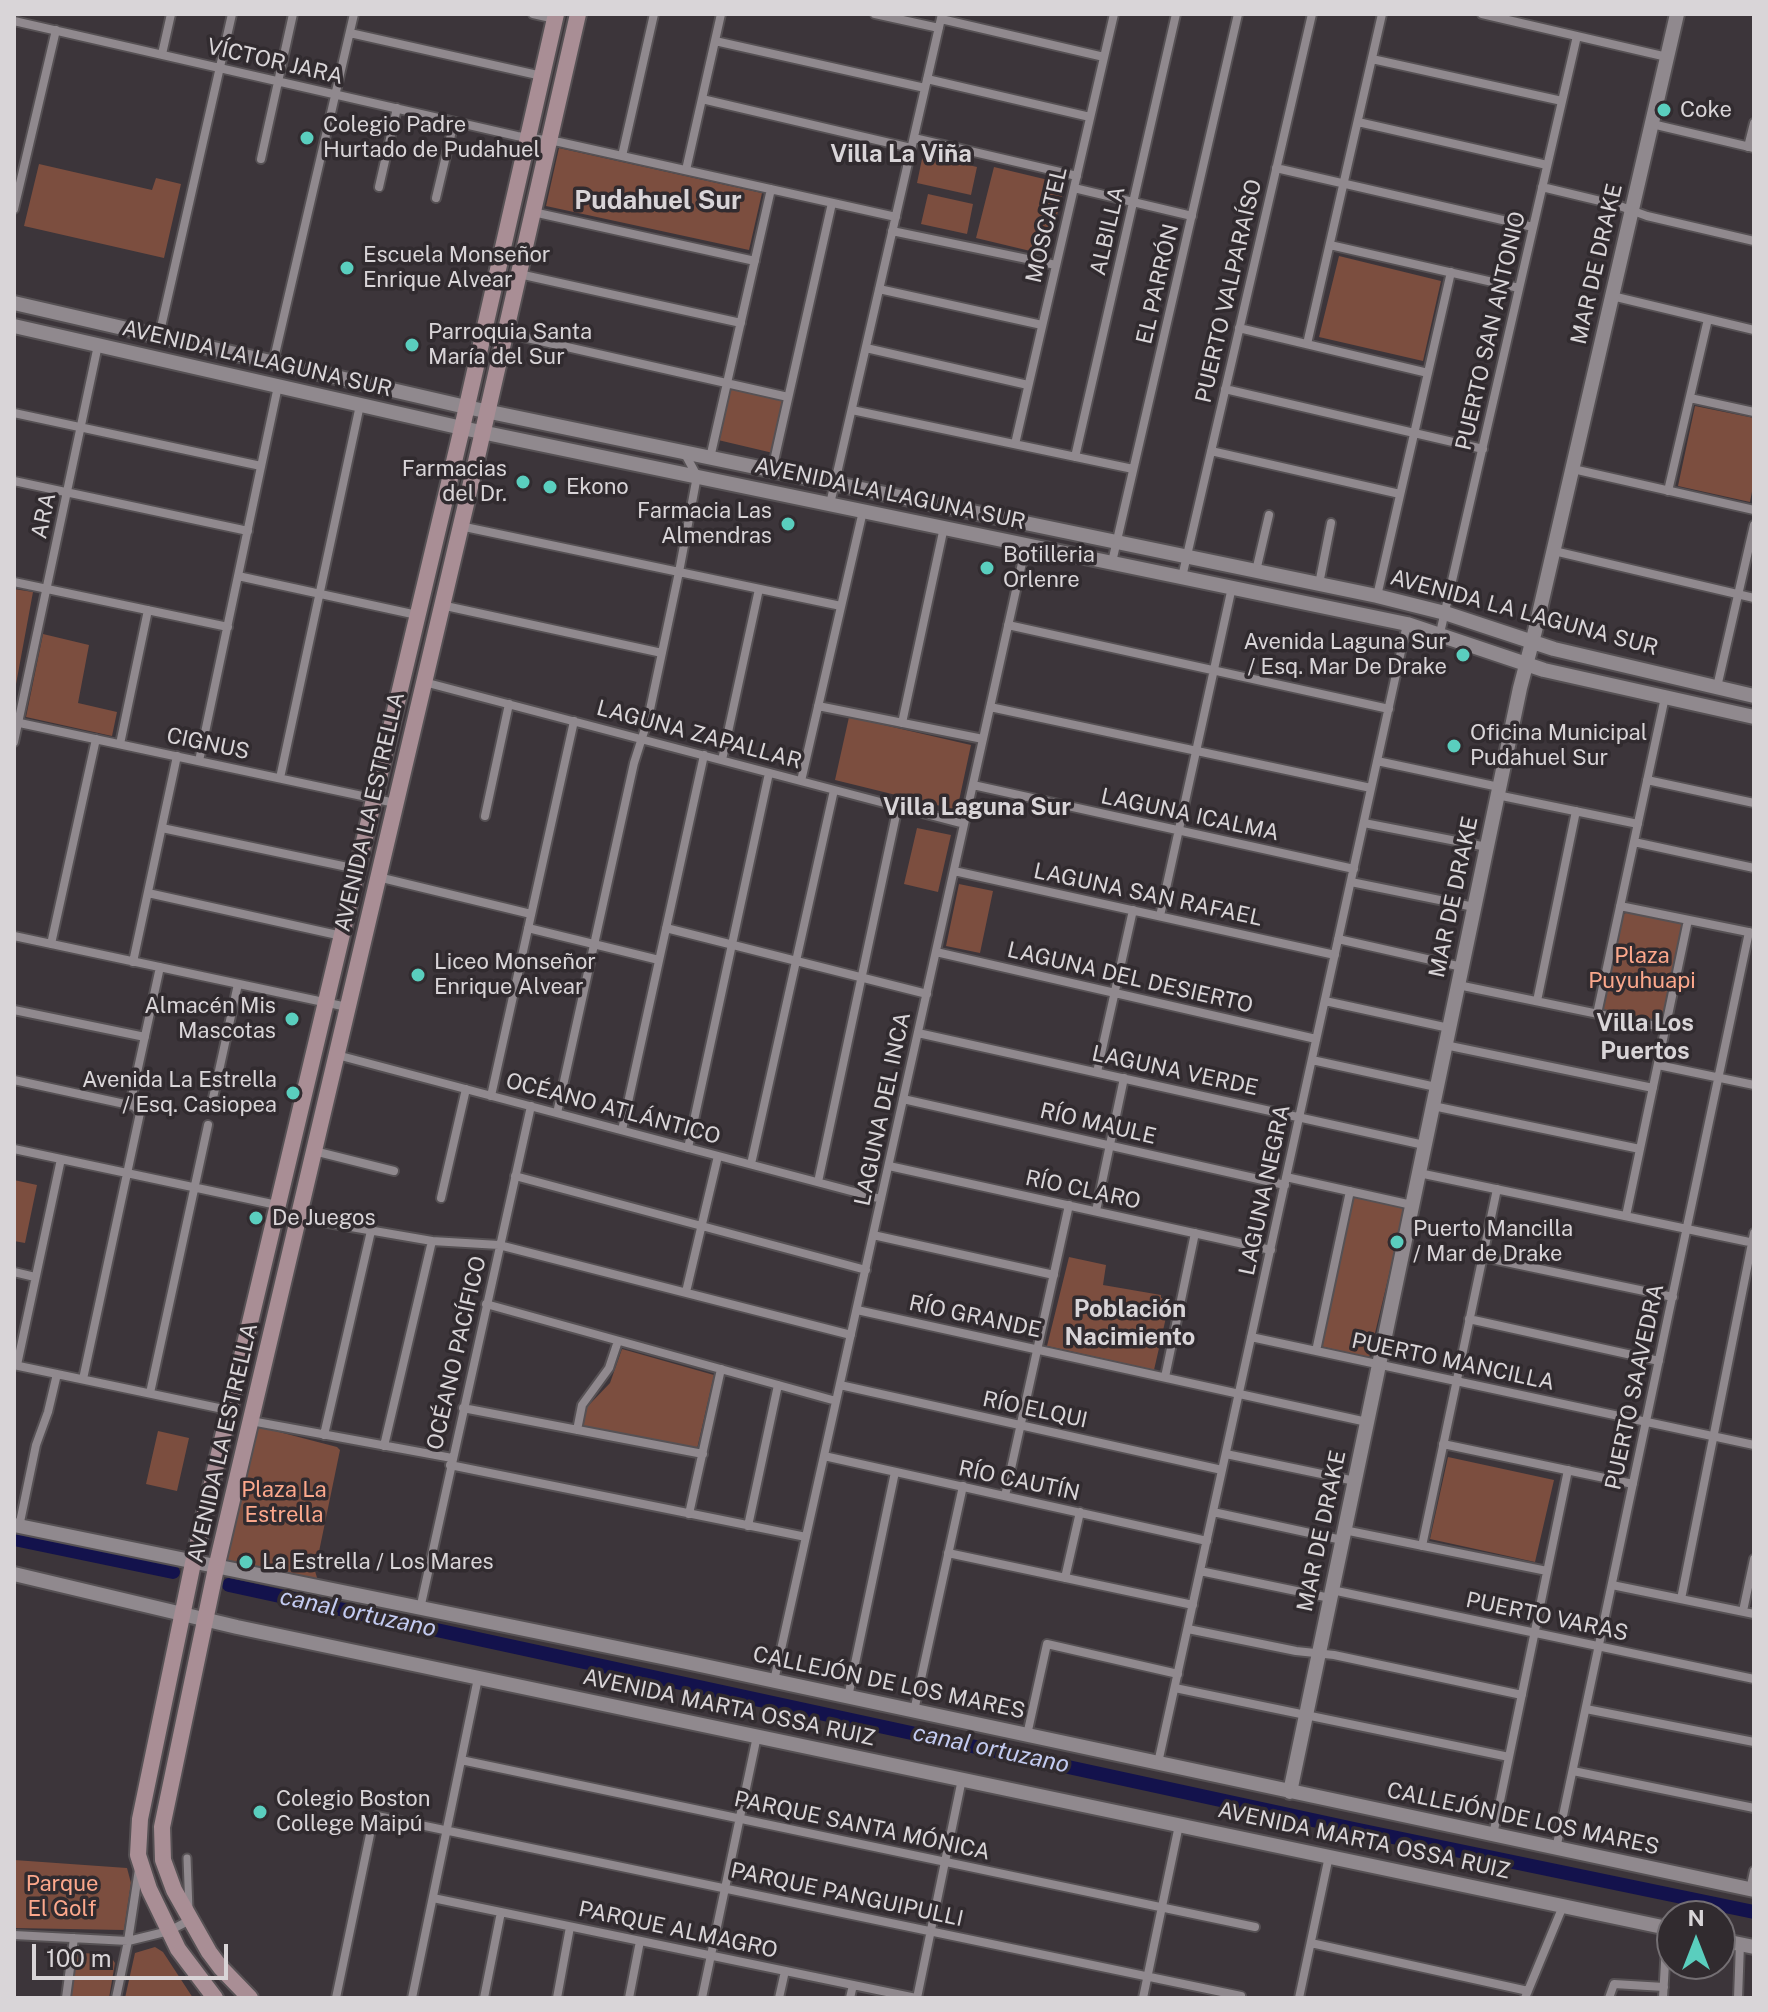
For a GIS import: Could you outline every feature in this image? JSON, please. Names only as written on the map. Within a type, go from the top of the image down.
[{"type":"main road","name":"AVENIDA LA ESTRELLA","points":[[250,1998],[221,1968],[190,1920],[167,1874],[161,1851],[161,1834],[216,1568],[578,14]]},
{"type":"main road","name":"AVENIDA LA ESTRELLA","points":[[140,1863],[140,1819],[193,1563],[462,428],[555,16]]},
{"type":"main road","points":[[140,1863],[169,1931],[189,1965],[215,1998]]},
{"type":"street","points":[[162,54],[171,14]]},
{"type":"street","points":[[159,336],[232,14]]},
{"type":"street","points":[[261,159],[293,14]]},
{"type":"street","points":[[273,363],[354,14]]},
{"type":"street","points":[[533,14],[555,16]]},
{"type":"street","points":[[622,156],[654,14]]},
{"type":"street","points":[[686,170],[721,14]]},
{"type":"street","points":[[875,14],[940,20],[1104,57]]},
{"type":"street","name":"MOSCATEL","points":[[1015,444],[1114,14]]},
{"type":"street","name":"ALBILLA","points":[[1075,457],[1176,14]]},
{"type":"street","name":"EL PARRÓN","points":[[1112,562],[1238,14]]},
{"type":"street","name":"PUERTO VALPARAÍSO","points":[[1182,577],[1312,14]]},
{"type":"street","points":[[1307,344],[1382,14]]},
{"type":"street","points":[[1482,14],[1667,57]]},
{"type":"street","name":"MAR DE DRAKE","points":[[1290,1792],[1498,791],[1677,14]]},
{"type":"street","points":[[830,504],[940,20]]},
{"type":"street","name":"VÍCTOR JARA","points":[[14,21],[528,139],[622,156],[896,217]]},
{"type":"street","points":[[14,209],[56,30]]},
{"type":"street","points":[[350,33],[542,76]]},
{"type":"street","name":"PUERTO SAN ANTONIO","points":[[1440,633],[1577,36]]},
{"type":"street","points":[[715,41],[1090,117]]},
{"type":"street","points":[[1372,59],[1562,101]]},
{"type":"street","points":[[702,99],[1077,176]]},
{"type":"street","points":[[379,187],[397,108]]},
{"type":"street","points":[[436,198],[454,122]]},
{"type":"street","points":[[1358,122],[1547,165]]},
{"type":"street","points":[[1652,124],[1751,148],[1754,123]]},
{"type":"street","points":[[1276,168],[1533,227]]},
{"type":"street","points":[[1542,187],[1754,241]]},
{"type":"street","points":[[1074,188],[1192,216]]},
{"type":"street","points":[[710,458],[771,189]]},
{"type":"street","points":[[772,470],[832,203]]},
{"type":"street","points":[[533,212],[755,261]]},
{"type":"street","points":[[892,231],[1056,265]]},
{"type":"street","points":[[1330,245],[1519,288]]},
{"type":"street","points":[[1377,596],[1451,272]]},
{"type":"street","points":[[519,274],[741,323]]},
{"type":"street","points":[[879,289],[1042,325]]},
{"type":"street","points":[[1612,296],[1754,330]]},
{"type":"street","name":"AVENIDA LA LAGUNA SUR","points":[[14,303],[487,412],[1377,596],[1445,613],[1533,642],[1754,696]]},
{"type":"street","points":[[1668,491],[1708,319]]},
{"type":"street","name":"AVENIDA LA LAGUNA SUR","points":[[14,326],[462,428],[1407,624],[1527,665],[1754,717]]},
{"type":"street","points":[[1239,328],[1428,373]]},
{"type":"street","points":[[505,333],[788,397]]},
{"type":"street","name":"ARA","points":[[14,742],[98,345]]},
{"type":"street","points":[[866,348],[1028,385]]},
{"type":"street","points":[[199,761],[278,386]]},
{"type":"street","points":[[1225,389],[1483,449]]},
{"type":"street","points":[[1690,398],[1754,412]]},
{"type":"street","points":[[280,778],[360,405]]},
{"type":"street","points":[[852,410],[1133,469]]},
{"type":"street","points":[[14,413],[261,466]]},
{"type":"street","points":[[1211,451],[1400,494]]},
{"type":"street","points":[[557,1113],[679,572],[697,476],[684,452]]},
{"type":"street","points":[[1573,469],[1754,510]]},
{"type":"street","points":[[14,481],[248,531]]},
{"type":"street","points":[[801,781],[863,511]]},
{"type":"street","points":[[1256,571],[1269,515]]},
{"type":"street","points":[[1319,584],[1331,523]]},
{"type":"street","points":[[1717,687],[1754,525]]},
{"type":"street","points":[[460,526],[841,606]]},
{"type":"street","points":[[902,723],[944,527]]},
{"type":"street","name":"LAGUNA DEL INCA","points":[[774,1681],[1026,545]]},
{"type":"street","points":[[1554,551],[1754,598]]},
{"type":"street","points":[[238,576],[417,615]]},
{"type":"street","points":[[14,582],[228,627]]},
{"type":"street","points":[[1160,916],[1232,587]]},
{"type":"street","points":[[722,760],[759,589]]},
{"type":"street","points":[[441,605],[662,653]]},
{"type":"street","points":[[120,744],[148,610]]},
{"type":"street","name":"LAGUNA NEGRA","points":[[1158,1764],[1407,624]]},
{"type":"street","points":[[1008,625],[1389,709]]},
{"type":"street","name":"LAGUNA ZAPALLAR","points":[[423,682],[964,824]]},
{"type":"street","points":[[1597,1014],[1665,697]]},
{"type":"street","points":[[485,816],[509,704]]},
{"type":"street","points":[[818,706],[983,739]]},
{"type":"street","points":[[990,707],[1371,788]]},
{"type":"street","points":[[491,1096],[574,721]]},
{"type":"street","name":"CIGNUS","points":[[16,722],[395,803]]},
{"type":"street","points":[[51,944],[96,739]]},
{"type":"street","points":[[622,1130],[704,755]]},
{"type":"street","points":[[133,962],[177,756]]},
{"type":"street","points":[[1377,761],[1638,824]]},
{"type":"street","points":[[688,1148],[769,773]]},
{"type":"street","points":[[1647,780],[1754,803]]},
{"type":"street","name":"LAGUNA ICALMA","points":[[973,785],[1354,869]]},
{"type":"street","points":[[751,1164],[834,790]]},
{"type":"street","points":[[818,1182],[898,806]]},
{"type":"street","points":[[1537,1001],[1576,811]]},
{"type":"street","points":[[1364,823],[1487,847]]},
{"type":"street","points":[[162,828],[357,869]]},
{"type":"street","points":[[1634,842],[1754,868]]},
{"type":"street","name":"LAGUNA SAN RAFAEL","points":[[954,871],[1335,955]]},
{"type":"street","points":[[378,877],[531,914]]},
{"type":"street","points":[[1351,882],[1474,907]]},
{"type":"street","points":[[148,893],[342,936]]},
{"type":"street","points":[[1620,906],[1752,933]]},
{"type":"street","points":[[1097,1072],[1133,910]]},
{"type":"street","points":[[1626,1216],[1688,920]]},
{"type":"street","points":[[528,928],[659,960]]},
{"type":"street","points":[[666,928],[927,994]]},
{"type":"street","name":"PUERTO SAAVEDRA","points":[[1556,1849],[1752,933]]},
{"type":"street","points":[[14,936],[347,1007]]},
{"type":"street","points":[[1338,939],[1462,967]]},
{"type":"street","name":"LAGUNA DEL DESIERTO","points":[[936,952],[1316,1039]]},
{"type":"street","points":[[130,1105],[160,967]]},
{"type":"street","points":[[213,1098],[238,984]]},
{"type":"street","points":[[1458,985],[1666,1028]]},
{"type":"street","points":[[1325,1001],[1449,1028]]},
{"type":"street","points":[[14,1010],[145,1037]]},
{"type":"street","name":"LAGUNA VERDE","points":[[918,1033],[1424,1145]]},
{"type":"street","points":[[1445,1045],[1653,1088]]},
{"type":"street","name":"OCÉANO ATLÁNTICO","points":[[336,1055],[881,1199]]},
{"type":"street","points":[[1312,1060],[1436,1087]]},
{"type":"street","points":[[1658,1065],[1754,1085]]},
{"type":"street","points":[[1096,1211],[1124,1078]]},
{"type":"street","points":[[14,1080],[130,1105],[139,1110],[83,1379]]},
{"type":"street","points":[[441,1198],[466,1089]]},
{"type":"street","name":"RÍO MAULE","points":[[903,1099],[1110,1145],[1412,1205]]},
{"type":"street","name":"OCÉANO PACÍFICO","points":[[420,1609],[531,1106]]},
{"type":"street","points":[[1433,1106],[1640,1149]]},
{"type":"street","points":[[150,1393],[208,1125]]},
{"type":"street","points":[[14,1149],[278,1205]]},
{"type":"street","points":[[313,1151],[394,1171]]},
{"type":"street","points":[[686,1292],[718,1156]]},
{"type":"street","points":[[61,1159],[15,1365],[230,1410]]},
{"type":"street","name":"RÍO CLARO","points":[[889,1166],[1271,1250]]},
{"type":"street","points":[[1419,1173],[1753,1240],[1681,1599]]},
{"type":"street","points":[[515,1176],[866,1270]]},
{"type":"street","points":[[1422,1546],[1497,1189]]},
{"type":"street","points":[[1316,1351],[1350,1191]]},
{"type":"street","points":[[1005,1496],[1069,1205]]},
{"type":"street","points":[[298,1218],[432,1241],[499,1245],[851,1335]]},
{"type":"street","points":[[324,1435],[371,1231]]},
{"type":"street","points":[[1165,1377],[1195,1233]]},
{"type":"street","points":[[873,1235],[1054,1275]]},
{"type":"street","points":[[384,1446],[432,1241]]},
{"type":"street","points":[[1482,1257],[1673,1297]]},
{"type":"street","points":[[14,1272],[35,1277]]},
{"type":"street","points":[[486,1304],[836,1401]]},
{"type":"street","name":"RÍO GRANDE","points":[[857,1310],[1367,1422]]},
{"type":"street","points":[[1469,1319],[1659,1361]]},
{"type":"street","name":"PUERTO MANCILLA","points":[[1251,1337],[1754,1445]]},
{"type":"street","points":[[577,1430],[582,1405],[609,1368],[618,1341]]},
{"type":"street","points":[[689,1514],[721,1369]]},
{"type":"street","points":[[17,1526],[57,1374]]},
{"type":"street","points":[[748,1526],[778,1385]]},
{"type":"street","name":"RÍO ELQUI","points":[[840,1385],[1222,1470]]},
{"type":"street","points":[[463,1408],[703,1454]]},
{"type":"street","points":[[250,1421],[384,1446],[806,1537]]},
{"type":"street","points":[[1443,1444],[1633,1484]]},
{"type":"street","points":[[1226,1454],[1355,1481]]},
{"type":"street","name":"RÍO CAUTÍN","points":[[824,1456],[1207,1541]]},
{"type":"street","points":[[1493,1835],[1568,1470]]},
{"type":"street","points":[[848,1697],[895,1472]]},
{"type":"street","points":[[914,1711],[963,1486]]},
{"type":"street","points":[[1065,1578],[1080,1512]]},
{"type":"street","points":[[1213,1512],[1422,1546],[1547,1571]]},
{"type":"street","name":"CALLEJÓN DE LOS MARES","points":[[17,1526],[774,1681],[1752,1890]]},
{"type":"street","points":[[948,1553],[1193,1605]]},
{"type":"street","points":[[1743,1611],[1754,1559]]},
{"type":"street","name":"PUERTO VARAS","points":[[1200,1571],[1535,1632],[1754,1679]]},
{"type":"street","name":"AVENIDA MARTA OSSA RUIZ","points":[[14,1574],[478,1678],[1656,1926]]},
{"type":"street","points":[[1612,1585],[1754,1614]]},
{"type":"street","points":[[1188,1629],[1334,1655],[1522,1695]]},
{"type":"street","points":[[1026,1736],[1047,1644],[1178,1674]]},
{"type":"street","points":[[412,1998],[478,1678]]},
{"type":"street","points":[[1175,1688],[1509,1757]]},
{"type":"street","points":[[1586,1709],[1754,1742]]},
{"type":"street","points":[[702,1998],[757,1736]]},
{"type":"street","name":"PARQUE SANTA MÓNICA","points":[[461,1760],[1255,1927]]},
{"type":"street","points":[[1573,1771],[1754,1808]]},
{"type":"street","points":[[916,1998],[962,1779]]},
{"type":"street","name":"PARQUE PANGUIPULLI","points":[[336,1998],[374,1819],[380,1817],[1241,1996]]},
{"type":"street","points":[[1143,1998],[1179,1825]]},
{"type":"street","points":[[1299,1998],[1329,1856]]},
{"type":"street","points":[[14,1937],[128,1941],[169,1931],[190,1920],[187,1858]]},
{"type":"street","points":[[116,1998],[140,1863]]},
{"type":"street","points":[[1752,1890],[1754,1871]]},
{"type":"street","name":"PARQUE ALMAGRO","points":[[433,1898],[916,1998]]},
{"type":"street","points":[[1311,1943],[1526,1994],[1563,1906]]},
{"type":"street","points":[[484,1998],[501,1912]]},
{"type":"street","points":[[557,1998],[570,1927]]},
{"type":"street","points":[[66,1998],[74,1938]]},
{"type":"street","points":[[629,1998],[640,1941]]},
{"type":"street","points":[[1738,1998],[1747,1946]]},
{"type":"street","points":[[779,1998],[785,1971]]},
{"type":"street","points":[[1663,1998],[1665,1980]]},
{"type":"street","points":[[1609,1998],[1614,1984],[1664,1987]]},
{"type":"street","points":[[850,1998],[853,1985]]},
{"type":"green space","points":[[559,148],[762,193],[749,250],[546,206]]},
{"type":"green space","points":[[923,154],[977,167],[971,195],[917,183]]},
{"type":"green space","points":[[39,164],[152,190],[156,178],[181,184],[164,258],[24,226]]},
{"type":"green space","points":[[994,167],[1065,184],[1047,255],[976,238]]},
{"type":"green space","points":[[928,194],[973,204],[967,234],[921,224]]},
{"type":"green space","points":[[1339,256],[1441,281],[1423,361],[1319,337]]},
{"type":"green space","points":[[729,387],[783,399],[773,453],[718,440]]},
{"type":"green space","points":[[1695,406],[1754,418],[1754,481],[1750,502],[1678,486]]},
{"type":"green space","points":[[14,589],[33,592],[14,695]]},
{"type":"green space","points":[[43,634],[89,645],[78,703],[117,712],[112,736],[26,717]]},
{"type":"green space","points":[[849,717],[971,745],[957,810],[835,780]]},
{"type":"green space","points":[[917,828],[951,835],[938,892],[904,884]]},
{"type":"green space","points":[[959,884],[993,891],[980,953],[946,946]]},
{"type":"green space","name":"Plaza Puyuhuapi","points":[[1627,912],[1680,922],[1683,928],[1661,1022],[1602,1009],[1623,915]]},
{"type":"green space","points":[[14,1180],[37,1185],[25,1243],[14,1241]]},
{"type":"green space","points":[[1352,1197],[1405,1208],[1369,1358],[1320,1346]]},
{"type":"green space","points":[[1069,1257],[1106,1265],[1103,1285],[1161,1295],[1161,1298],[1170,1300],[1154,1370],[1047,1346]]},
{"type":"green space","points":[[622,1349],[714,1375],[697,1449],[583,1426],[587,1407],[610,1383]]},
{"type":"green space","name":"Plaza La Estrella","points":[[256,1426],[340,1450],[315,1571],[318,1581],[226,1561]]},
{"type":"green space","points":[[158,1431],[189,1438],[177,1491],[146,1484]]},
{"type":"green space","points":[[1448,1457],[1554,1480],[1535,1562],[1430,1539]]},
{"type":"green space","name":"Parque El Golf","points":[[14,1860],[127,1868],[131,1883],[124,1930],[14,1928]]},
{"type":"green space","points":[[155,1947],[163,1952],[193,1998],[125,1998],[135,1953]]},
{"type":"green space","points":[[77,1953],[109,1954],[115,1963],[109,1998],[71,1998]]},
{"type":"waterway","name":"canal ortuzano","points":[[14,1539],[173,1572]]},
{"type":"waterway","name":"canal ortuzano","points":[[229,1585],[1354,1829],[1754,1912]]},
{"type":"place","name":"Coke","points":[[1664,110]]},
{"type":"place","name":"Colegio Padre Hurtado de Pudahuel","points":[[307,138]]},
{"type":"place","name":"Escuela Monseñor Enrique Alvear","points":[[347,268]]},
{"type":"place","name":"Parroquia Santa María del Sur","points":[[412,345]]},
{"type":"place","name":"Farmacias del Dr.","points":[[523,482]]},
{"type":"place","name":"Ekono","points":[[550,487]]},
{"type":"place","name":"Farmacia Las Almendras","points":[[788,524]]},
{"type":"place","name":"Botilleria Orlenre","points":[[987,568]]},
{"type":"place","name":"Avenida Laguna Sur / Esq. Mar De Drake","points":[[1463,655]]},
{"type":"place","name":"Oficina Municipal Pudahuel Sur","points":[[1454,746]]},
{"type":"place","name":"Liceo Monseñor Enrique Alvear","points":[[418,975]]},
{"type":"place","name":"Almacén Mis Mascotas","points":[[292,1019]]},
{"type":"place","name":"Avenida La Estrella / Esq. Casiopea","points":[[293,1093]]},
{"type":"place","name":"De Juegos","points":[[256,1218]]},
{"type":"place","name":"Puerto Mancilla / Mar de Drake","points":[[1397,1242]]},
{"type":"place","name":"La Estrella / Los Mares","points":[[246,1562]]},
{"type":"place","name":"Colegio Boston College Maipú","points":[[260,1812]]},
{"type":"district","name":"Villa La Viña","points":[[901,155]]},
{"type":"district","name":"Pudahuel Sur","points":[[658,201]]},
{"type":"district","name":"Villa Laguna Sur","points":[[977,808]]},
{"type":"district","name":"Villa Los Puertos","points":[[1645,1038]]},
{"type":"district","name":"Población Nacimiento","points":[[1130,1324]]}]
